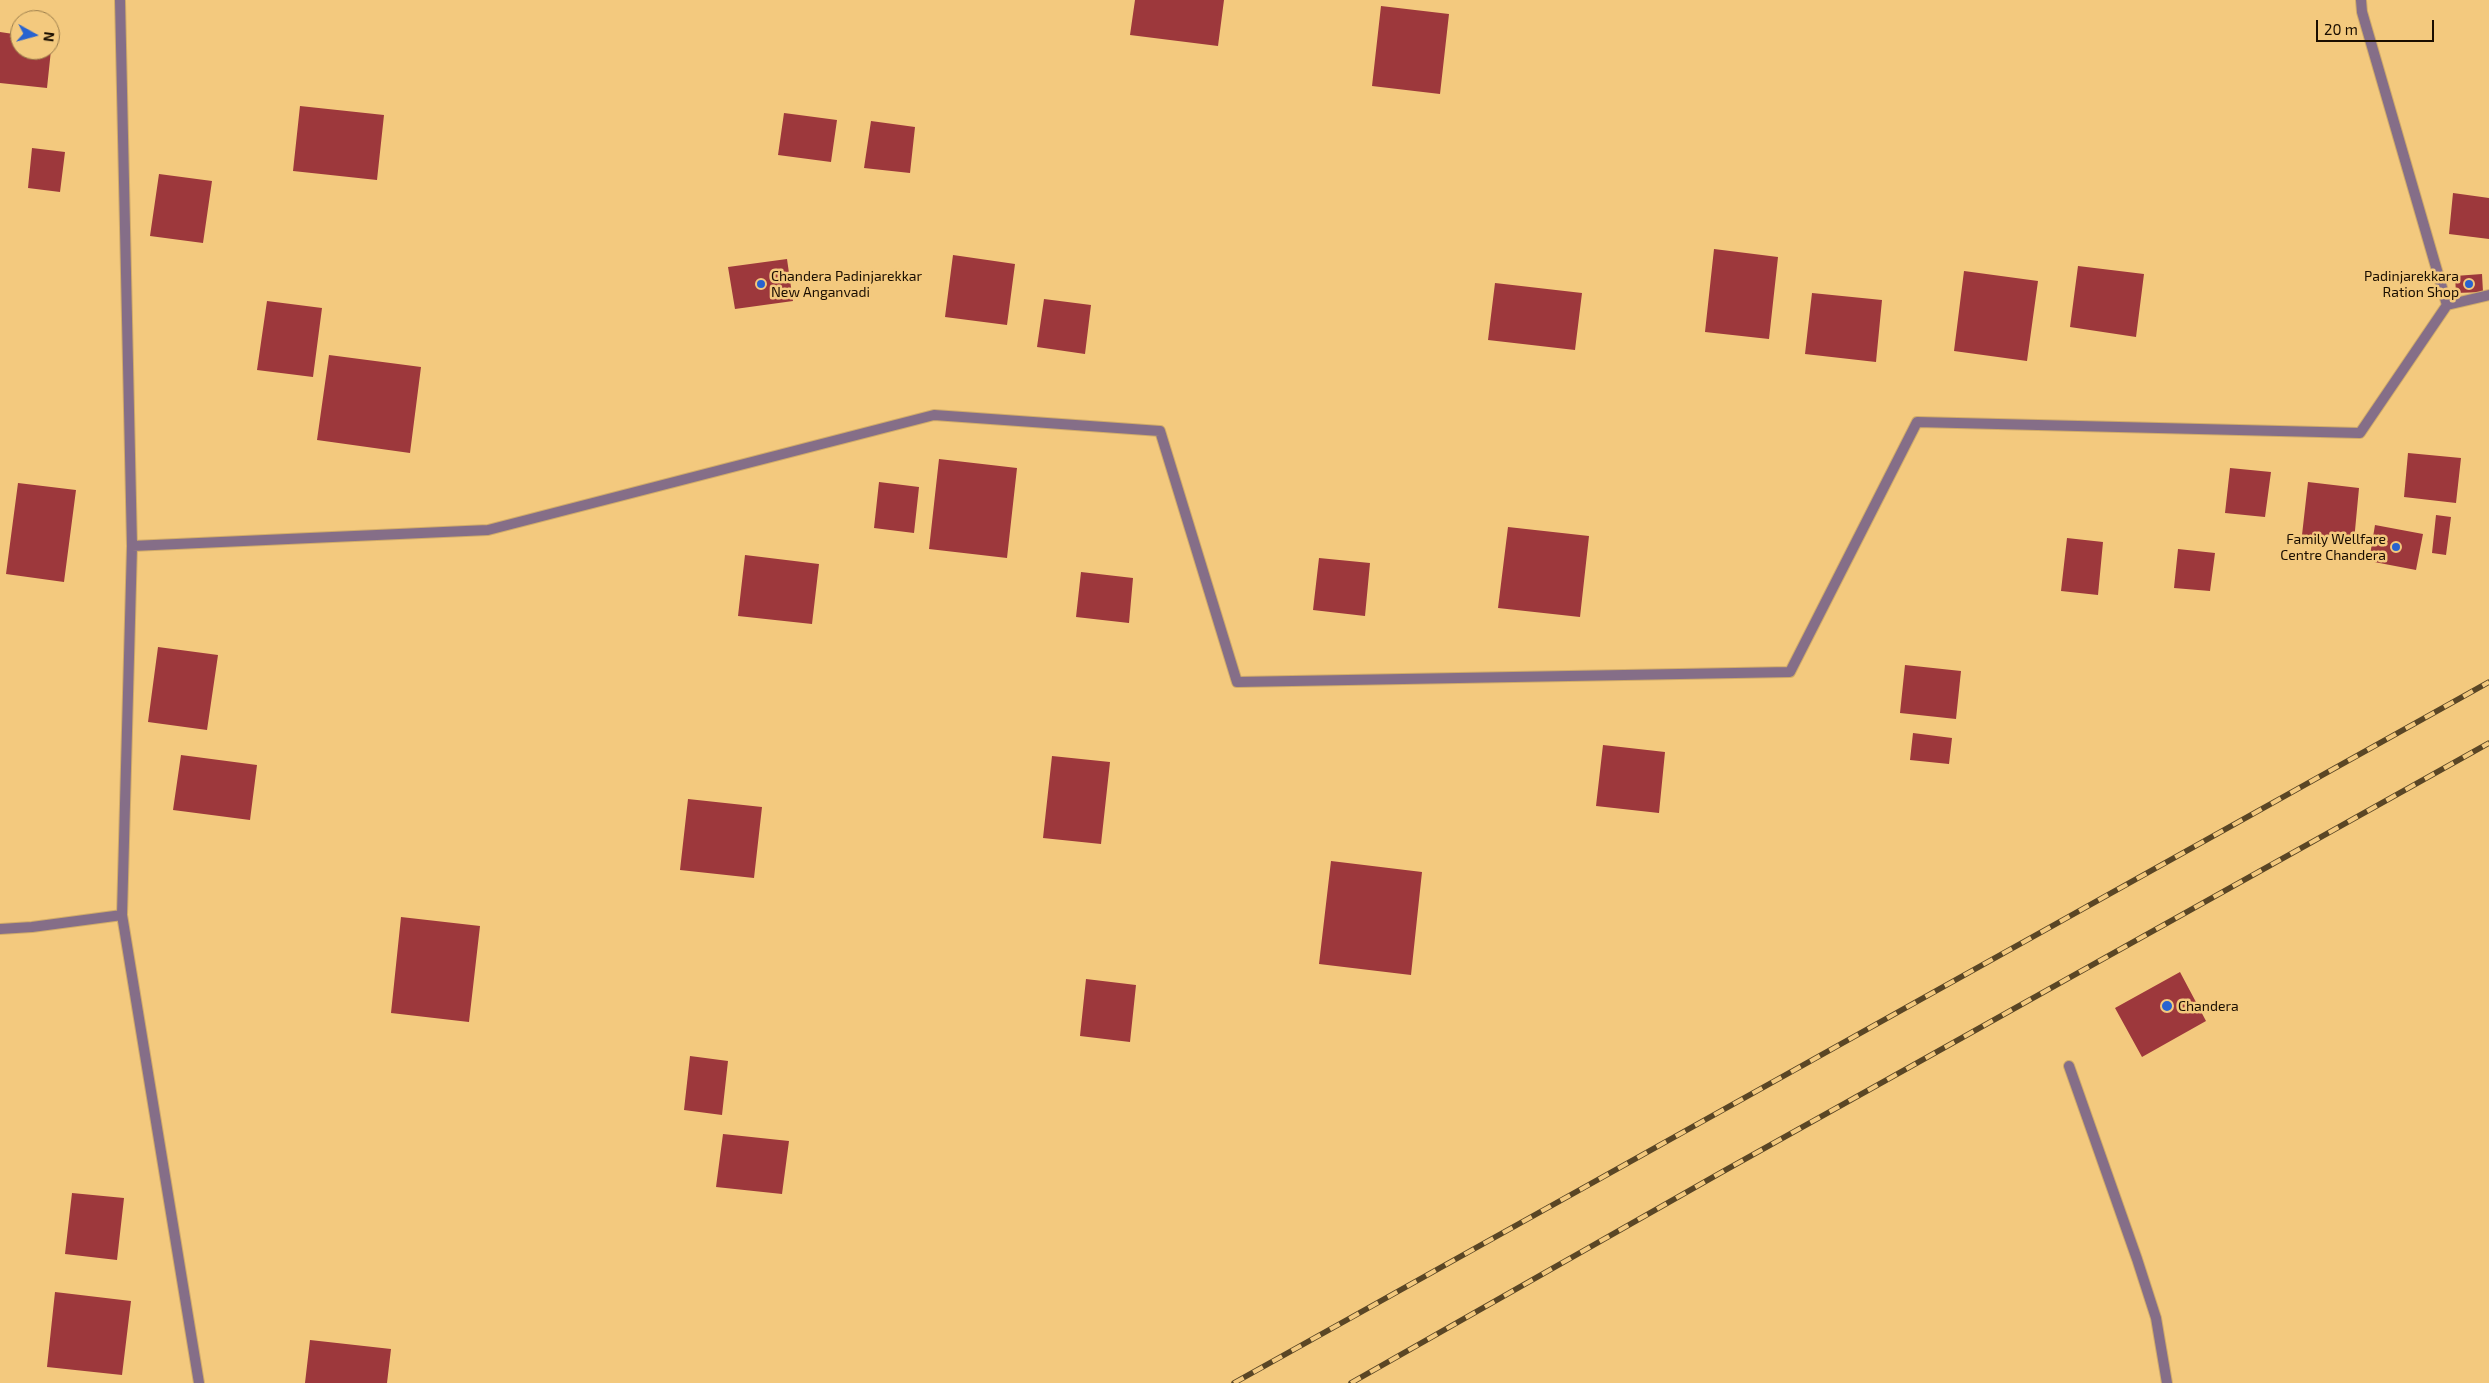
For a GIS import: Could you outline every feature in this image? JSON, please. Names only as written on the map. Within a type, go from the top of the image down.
[{"type":"street","points":[[120,0],[132,546],[122,915],[199,1383]]},
{"type":"street","points":[[2361,0],[2362,12],[2447,305]]},
{"type":"street","points":[[132,546],[488,530],[934,415],[1160,431],[1237,682],[1790,672],[1917,422],[2360,433],[2447,305],[2489,295]]},
{"type":"street","points":[[0,929],[32,927],[122,915]]},
{"type":"street","points":[[2069,1066],[2153,1309],[2167,1383]]},
{"type":"building","points":[[1135,0],[1224,0],[1218,46],[1130,35]]},
{"type":"building","points":[[1381,6],[1449,14],[1440,94],[1372,86]]},
{"type":"building","points":[[0,32],[10,34],[10,60],[50,60],[47,88],[0,83]]},
{"type":"building","points":[[300,106],[384,115],[377,180],[293,171]]},
{"type":"building","points":[[784,113],[837,120],[831,162],[778,155]]},
{"type":"building","points":[[871,121],[915,127],[910,173],[864,168]]},
{"type":"building","points":[[32,148],[65,152],[60,192],[28,188]]},
{"type":"building","points":[[159,174],[212,181],[203,243],[150,236]]},
{"type":"building","points":[[2453,193],[2489,198],[2489,239],[2449,234]]},
{"type":"building","points":[[1714,249],[1778,257],[1769,339],[1705,332]]},
{"type":"building","points":[[953,255],[1015,264],[1007,325],[945,317]]},
{"type":"building","name":"Chandera Padinjarekkar New Anganvadi","points":[[787,259],[793,301],[735,309],[728,267]]},
{"type":"building","points":[[2078,266],[2144,274],[2136,337],[2070,327]]},
{"type":"building","points":[[1964,271],[2038,281],[2027,361],[1954,351]]},
{"type":"building","name":"Padinjarekkara Ration Shop","points":[[2482,274],[2483,292],[2456,293],[2455,276]]},
{"type":"building","points":[[1495,283],[1582,293],[1575,350],[1488,340]]},
{"type":"building","points":[[1812,293],[1882,300],[1876,362],[1805,354]]},
{"type":"building","points":[[1044,299],[1091,305],[1085,354],[1037,347]]},
{"type":"building","points":[[267,301],[322,308],[313,377],[257,370]]},
{"type":"building","points":[[329,355],[421,367],[410,453],[317,440]]},
{"type":"building","points":[[2408,453],[2461,458],[2456,503],[2404,497]]},
{"type":"building","points":[[939,459],[1017,468],[1007,558],[929,549]]},
{"type":"building","points":[[2230,468],[2271,472],[2265,517],[2225,513]]},
{"type":"building","points":[[879,482],[919,487],[914,533],[874,528]]},
{"type":"building","points":[[2308,482],[2359,488],[2354,541],[2302,535]]},
{"type":"building","points":[[18,483],[76,490],[64,582],[6,574]]},
{"type":"building","points":[[2436,515],[2451,517],[2446,555],[2432,553]]},
{"type":"building","name":"Family Wellfare Centre Chandera","points":[[2375,525],[2423,534],[2416,570],[2369,561]]},
{"type":"building","points":[[1508,527],[1589,536],[1580,617],[1498,608]]},
{"type":"building","points":[[2067,538],[2103,542],[2098,595],[2061,591]]},
{"type":"building","points":[[2178,549],[2215,553],[2210,591],[2174,588]]},
{"type":"building","points":[[745,555],[819,564],[812,624],[738,616]]},
{"type":"building","points":[[1319,558],[1370,563],[1365,616],[1313,610]]},
{"type":"building","points":[[1081,572],[1133,578],[1129,623],[1076,617]]},
{"type":"building","points":[[158,647],[218,655],[207,730],[148,722]]},
{"type":"building","points":[[1905,665],[1961,671],[1956,719],[1900,713]]},
{"type":"building","points":[[1913,733],[1952,738],[1949,764],[1910,760]]},
{"type":"building","points":[[1603,745],[1665,752],[1659,813],[1596,806]]},
{"type":"building","points":[[181,755],[257,765],[250,820],[173,810]]},
{"type":"building","points":[[1052,756],[1110,762],[1101,844],[1043,838]]},
{"type":"building","points":[[688,799],[762,807],[754,878],[680,870]]},
{"type":"building","points":[[1331,861],[1422,872],[1411,975],[1319,964]]},
{"type":"building","points":[[401,917],[480,926],[469,1022],[391,1013]]},
{"type":"building","points":[[2180,972],[2206,1021],[2142,1057],[2115,1008]]},
{"type":"building","points":[[1086,979],[1136,985],[1130,1042],[1080,1036]]},
{"type":"building","points":[[690,1056],[728,1061],[722,1115],[684,1110]]},
{"type":"building","points":[[723,1134],[789,1141],[782,1194],[716,1187]]},
{"type":"building","points":[[72,1193],[124,1198],[117,1260],[65,1254]]},
{"type":"building","points":[[55,1292],[131,1301],[122,1375],[47,1367]]},
{"type":"building","points":[[310,1340],[391,1349],[387,1383],[305,1383]]},
{"type":"railway","points":[[1234,1383],[2489,682]]},
{"type":"railway","points":[[1351,1383],[1722,1172],[2489,743]]},
{"type":"place","name":"Chandera Padinjarekkar New Anganvadi","points":[[761,284]]},
{"type":"place","name":"Padinjarekkara Ration Shop","points":[[2469,284]]},
{"type":"place","name":"Family Wellfare Centre Chandera","points":[[2396,547]]},
{"type":"place","name":"Chandera","points":[[2167,1006]]}]
